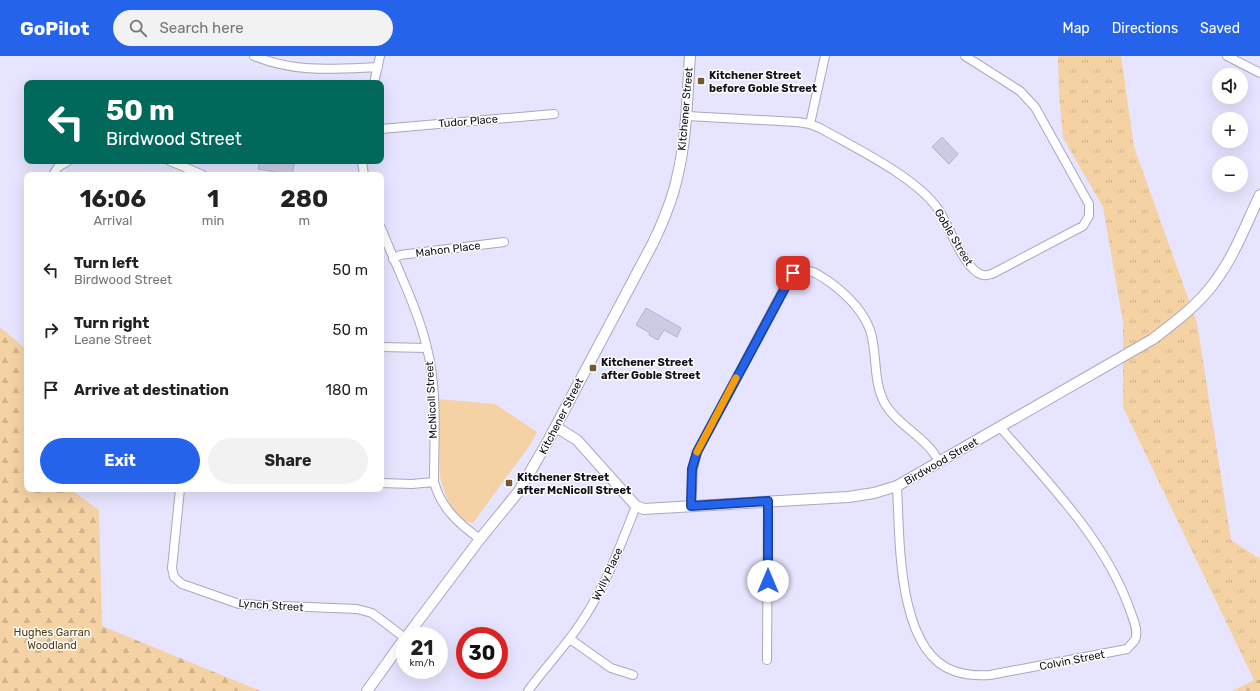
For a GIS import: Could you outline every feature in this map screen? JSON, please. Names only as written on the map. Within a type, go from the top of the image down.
[{"type":"street","points":[[254,56],[289,67],[318,69],[378,67]]},
{"type":"street","points":[[375,80],[380,56]]},
{"type":"street","name":"Kitchener Street","points":[[414,627],[480,539],[520,491],[556,427],[653,244],[667,211],[677,177],[687,116],[690,56]]},
{"type":"street","points":[[810,124],[825,56]]},
{"type":"street","name":"Goble Street","points":[[687,116],[810,124],[906,178],[926,194],[938,209],[965,259],[973,269],[983,275],[1001,270],[1083,226],[1089,216],[1090,204],[1035,107],[1020,91],[965,56]]},
{"type":"street","points":[[1227,56],[1260,73]]},
{"type":"street","name":"Tudor Place","points":[[384,129],[554,114]]},
{"type":"street","points":[[55,172],[58,167],[63,164]]},
{"type":"street","points":[[177,164],[196,172]]},
{"type":"street","name":"Birdwood Street","points":[[636,506],[644,509],[868,494],[897,486],[1153,339],[1195,305],[1214,283],[1230,258],[1260,195]]},
{"type":"street","name":"McNicoll Street","points":[[384,236],[422,329],[431,367],[434,482],[444,507],[460,524],[480,539]]},
{"type":"street","name":"Mahon Place","points":[[393,259],[400,255],[504,242]]},
{"type":"street","points":[[691,506],[692,469],[697,452],[787,282],[796,270],[809,269],[820,275],[837,287],[863,315],[870,330],[878,386],[886,404],[898,420],[936,454],[940,462]]},
{"type":"street","points":[[384,348],[427,348]]},
{"type":"street","points":[[556,427],[577,440],[636,506]]},
{"type":"street","name":"Colvin Street","points":[[897,486],[900,553],[907,603],[914,625],[923,645],[936,660],[953,671],[972,676],[990,676],[1126,649],[1135,639],[1135,625],[1125,596],[1107,562],[1063,501],[1000,427]]},
{"type":"street","points":[[384,483],[412,484],[434,482]]},
{"type":"street","name":"Lynch Street","points":[[180,492],[172,568],[174,577],[182,584],[239,604],[357,609],[372,612],[396,630]]},
{"type":"street","points":[[767,660],[768,501]]},
{"type":"street","name":"Wylly Place","points":[[528,691],[570,639],[598,596],[636,506]]},
{"type":"street","points":[[570,639],[611,668],[633,675]]},
{"type":"street","name":"Kitchener Street","points":[[367,691],[396,651]]},
{"type":"green space","points":[[1058,56],[1121,56],[1134,147],[1197,323],[1231,540],[1260,559],[1260,680],[1254,680],[1123,407],[1123,322],[1103,207],[1063,138],[1059,93]]},
{"type":"green space","name":"Hughes Garran Woodland","points":[[0,327],[24,347],[24,492],[74,492],[99,510],[102,626],[260,691],[0,691]]},
{"type":"green space","points":[[438,399],[495,404],[537,432],[530,445],[473,523],[460,517],[450,505],[440,476]]},
{"type":"green space","points":[[1254,680],[1260,680],[1260,691],[1232,691]]},
{"type":"building","points":[[942,137],[958,154],[949,164],[932,147]]},
{"type":"building","points":[[259,164],[294,164],[293,172],[275,172],[258,169]]},
{"type":"building","points":[[646,308],[681,328],[677,337],[664,330],[658,340],[649,335],[650,333],[636,325]]},
{"type":"slow traffic","points":[[697,452],[736,378]]},
{"type":"place","name":"Kitchener Street before Goble Street","points":[[701,81]]},
{"type":"place","name":"Kitchener Street after Goble Street","points":[[593,368]]},
{"type":"place","name":"Kitchener Street after McNicoll Street","points":[[509,483]]},
{"type":"route","points":[[768,581],[768,501],[691,506],[692,469],[697,452],[783,289],[793,273]]}]
